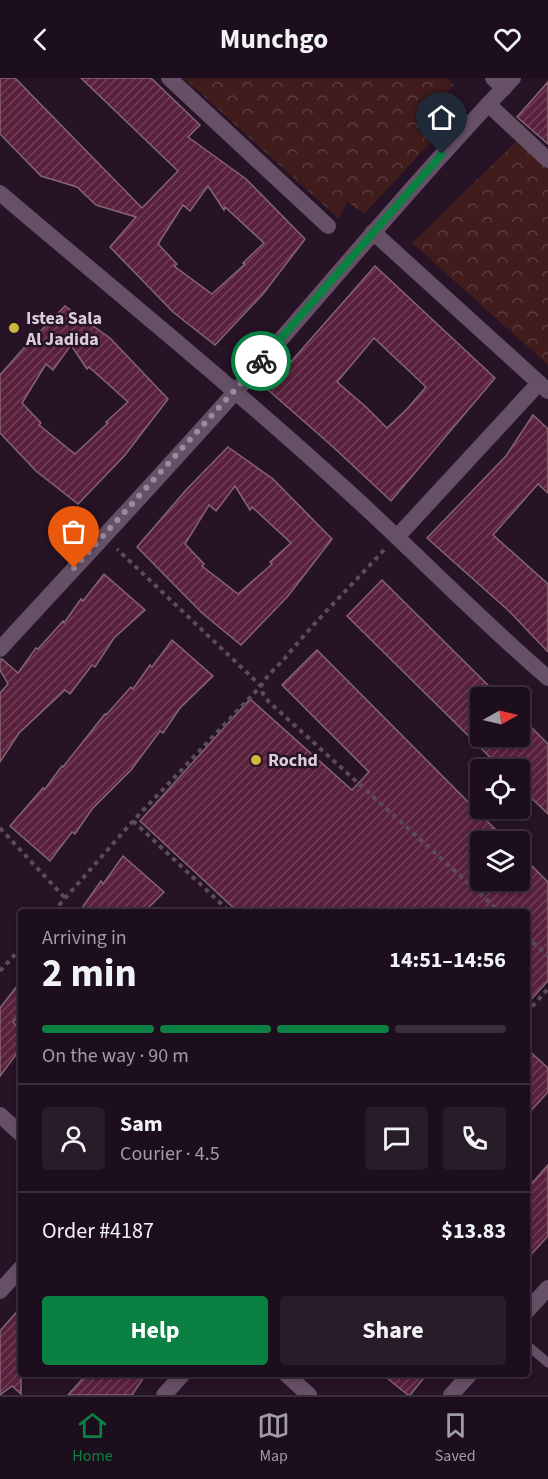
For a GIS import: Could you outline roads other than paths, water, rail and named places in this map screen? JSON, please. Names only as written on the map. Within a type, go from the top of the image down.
[{"type":"street","points":[[169,78],[328,226]]},
{"type":"street","points":[[0,649],[235,392],[373,232],[488,104],[503,81]]},
{"type":"street","points":[[488,104],[548,160]]},
{"type":"street","points":[[0,193],[342,486],[511,646],[548,678]]},
{"type":"street","points":[[373,232],[544,387],[397,537]]},
{"type":"street","points":[[0,1115],[18,1131]]},
{"type":"street","points":[[0,1291],[18,1271]]},
{"type":"street","points":[[530,1308],[548,1288]]},
{"type":"street","points":[[164,1395],[180,1377]]},
{"type":"street","points":[[289,1377],[309,1395]]},
{"type":"street","points":[[451,1395],[467,1377]]},
{"type":"lane","points":[[530,1347],[548,1363]]},
{"type":"place","name":"Istea Sala Al Jadida","points":[[14,328]]},
{"type":"place","name":"Rochd","points":[[256,760]]}]
